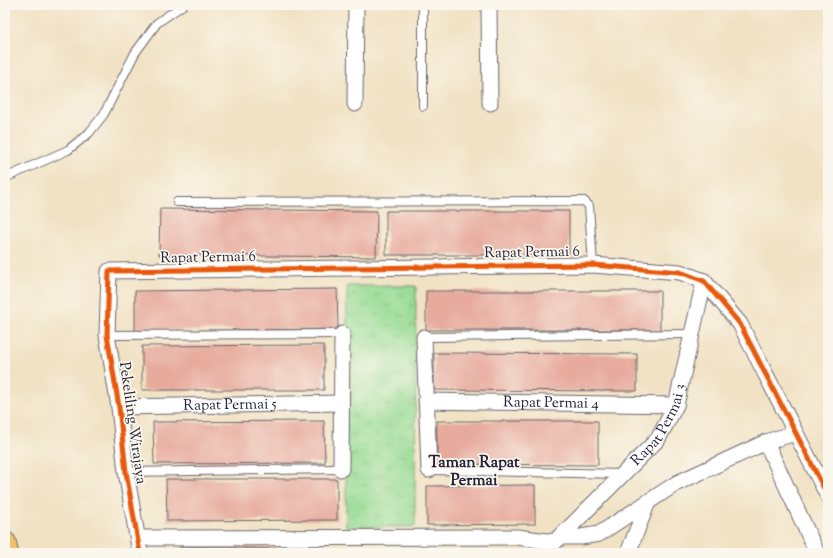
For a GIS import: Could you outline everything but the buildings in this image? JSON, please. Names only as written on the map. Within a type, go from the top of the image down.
[{"type":"highway","points":[[5,543],[7,553]]},
{"type":"street","points":[[355,104],[356,5]]},
{"type":"street","points":[[489,5],[490,103]]},
{"type":"street","name":"Rapat Permai 6","points":[[109,271],[593,265],[680,272],[704,281],[740,324],[828,496]]},
{"type":"street","name":"Pekeliling Wirajaya","points":[[109,271],[107,335],[119,407],[126,472],[139,546]]},
{"type":"street","name":"Rapat Permai 3","points":[[544,553],[658,439],[676,405],[690,334],[704,281]]},
{"type":"street","points":[[341,469],[342,334]]},
{"type":"street","points":[[424,337],[429,470]]},
{"type":"street","name":"Rapat Permai 4","points":[[426,401],[676,405]]},
{"type":"street","name":"Rapat Permai 5","points":[[119,407],[341,402]]},
{"type":"street","points":[[139,546],[517,537],[557,539],[600,534],[677,483],[766,442],[795,433]]},
{"type":"street","points":[[766,442],[817,553]]},
{"type":"street","points":[[628,553],[648,502]]},
{"type":"lane","points":[[5,178],[68,150],[89,133],[104,114],[140,47],[157,24],[183,5]]},
{"type":"lane","points":[[423,5],[423,106]]},
{"type":"lane","points":[[177,202],[584,201],[590,206],[593,265]]},
{"type":"lane","points":[[107,335],[342,334]]},
{"type":"lane","points":[[424,337],[690,334]]},
{"type":"lane","points":[[126,472],[341,469]]},
{"type":"lane","points":[[429,470],[624,474]]},
{"type":"green space","points":[[347,286],[416,286],[415,527],[346,527]]},
{"type":"cycle path","points":[[140,553],[126,472],[119,407],[107,335],[109,271],[593,265],[680,272],[704,281],[740,324],[828,496]]},
{"type":"district","name":"Taman Rapat Permai","points":[[474,472]]}]
